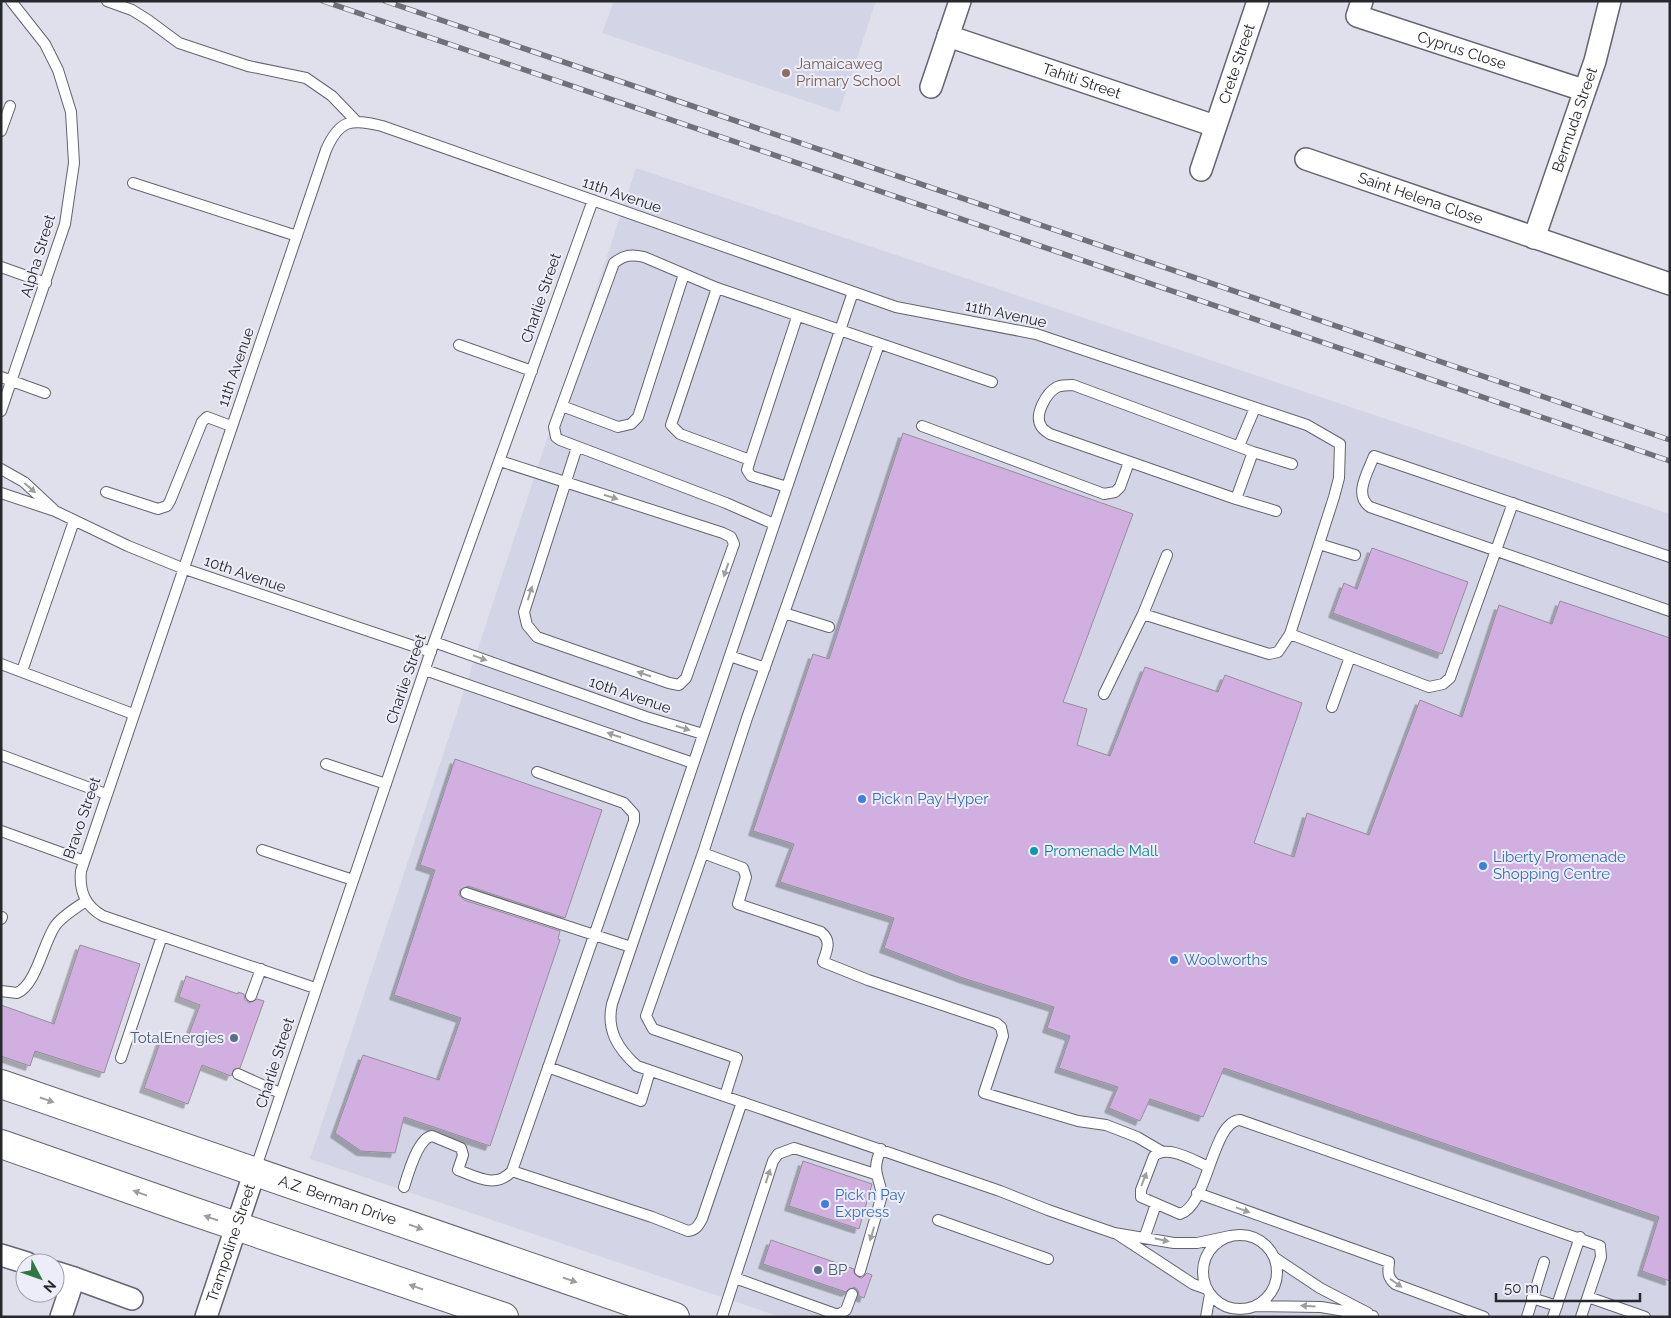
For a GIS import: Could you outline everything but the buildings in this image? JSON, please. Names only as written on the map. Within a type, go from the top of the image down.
[{"type":"main road","name":"A.Z. Berman Drive","points":[[1,1084],[675,1317]]},
{"type":"main road","points":[[1,1144],[236,1227],[504,1317]]},
{"type":"street","points":[[931,87],[960,1]]},
{"type":"street","name":"Crete Street","points":[[1201,170],[1258,1]]},
{"type":"street","name":"Cyprus Close","points":[[1362,1],[1357,16],[1583,90]]},
{"type":"street","name":"Bermuda Street","points":[[1534,238],[1583,90],[1595,61],[1610,1]]},
{"type":"street","name":"Tahiti Street","points":[[948,36],[1215,126]]},
{"type":"street","name":"Saint Helena Close","points":[[1306,159],[1670,284]]},
{"type":"street","name":"Trampoline Street","points":[[206,1317],[255,1171]]},
{"type":"street","points":[[1,1254],[15,1259]]},
{"type":"street","points":[[65,1275],[132,1299]]},
{"type":"street","points":[[60,1317],[61,1303]]},
{"type":"lane","name":"Alpha Street","points":[[1,411],[65,224],[74,163],[71,112],[58,70],[45,44],[11,1]]},
{"type":"lane","points":[[107,1],[132,10],[179,43],[248,66],[306,78],[332,96],[356,121]]},
{"type":"lane","points":[[1,131],[10,106]]},
{"type":"lane","name":"11th Avenue","points":[[182,568],[331,138],[342,126],[356,121],[382,126],[906,310],[1036,334],[1307,425],[1340,444],[1339,478],[1319,544]]},
{"type":"lane","points":[[133,182],[297,236]]},
{"type":"lane","name":"Charlie Street","points":[[255,1171],[315,988],[434,642],[592,200]]},
{"type":"lane","points":[[774,524],[726,503],[560,440],[554,433],[554,428],[614,263],[632,254],[717,288],[992,382]]},
{"type":"lane","points":[[1,267],[46,283]]},
{"type":"lane","points":[[562,406],[618,427],[631,424],[638,417],[684,274]]},
{"type":"lane","points":[[717,288],[671,425],[680,434],[750,460]]},
{"type":"lane","points":[[853,292],[612,1004],[609,1017],[610,1028],[628,1058],[637,1066],[881,1149],[1114,1232],[1145,1236],[1174,1243],[1197,1243],[1241,1235],[1256,1239],[1269,1248],[1275,1258],[1320,1288],[1374,1316]]},
{"type":"lane","points":[[788,487],[751,476],[747,470],[797,316]]},
{"type":"lane","points":[[725,1096],[736,1058],[653,1029],[646,1016],[784,613],[879,344]]},
{"type":"lane","points":[[459,345],[532,371]]},
{"type":"lane","points":[[1,377],[44,393]]},
{"type":"lane","points":[[1276,511],[1236,499],[1050,434],[1041,427],[1039,420],[1043,404],[1050,392],[1059,386],[1073,385],[1253,452],[1292,464]]},
{"type":"lane","points":[[1239,446],[1254,408]]},
{"type":"lane","points":[[106,492],[158,509],[163,508],[170,501],[202,422],[207,417],[231,426]]},
{"type":"lane","points":[[922,426],[1104,494],[1116,492],[1128,462]]},
{"type":"lane","points":[[500,461],[564,482],[723,532],[733,540],[732,551],[723,580],[712,603],[684,682],[679,684],[669,683],[537,637],[532,632],[524,612],[564,482],[577,447]]},
{"type":"lane","points":[[1236,499],[1253,452]]},
{"type":"lane","points":[[1670,557],[1374,456],[1361,492],[1362,499],[1370,507],[1670,611]]},
{"type":"lane","name":"10th Avenue","points":[[1,469],[24,482],[55,511]]},
{"type":"lane","name":"10th Avenue","points":[[1,493],[55,511],[182,568],[431,652]]},
{"type":"lane","points":[[1290,634],[1429,687],[1443,684],[1450,678],[1497,552],[1513,503]]},
{"type":"lane","points":[[22,672],[74,521]]},
{"type":"lane","points":[[1143,614],[1269,654],[1278,652],[1290,634],[1319,544],[1355,555]]},
{"type":"lane","points":[[1104,694],[1143,614],[1167,555]]},
{"type":"lane","name":"Bravo Street","points":[[86,901],[80,880],[84,861],[182,568]]},
{"type":"lane","points":[[784,613],[829,627]]},
{"type":"lane","name":"10th Avenue","points":[[434,642],[646,717],[703,734]]},
{"type":"lane","points":[[730,656],[765,668]]},
{"type":"lane","points":[[1332,707],[1350,657]]},
{"type":"lane","points":[[1,664],[133,714]]},
{"type":"lane","points":[[425,670],[693,763]]},
{"type":"lane","points":[[1,755],[106,794]]},
{"type":"lane","points":[[326,764],[386,784]]},
{"type":"lane","points":[[404,1187],[421,1144],[428,1137],[432,1136],[461,1148],[463,1155],[458,1170],[490,1182],[506,1178],[512,1171],[634,821],[634,814],[624,803],[537,772]]},
{"type":"lane","points":[[1,831],[84,861]]},
{"type":"lane","points":[[262,850],[353,880]]},
{"type":"lane","points":[[703,853],[737,864],[745,872],[746,877],[738,904],[821,932],[826,936],[828,947],[823,962],[868,980],[996,1023],[1001,1027],[1004,1036],[984,1092],[1078,1121],[1106,1125],[1137,1137],[1161,1151],[1168,1151],[1209,1167]]},
{"type":"lane","points":[[466,893],[594,937],[631,947]]},
{"type":"lane","points":[[1,991],[10,994],[23,991],[28,985],[46,942],[56,924],[86,901],[103,916],[315,988]]},
{"type":"lane","points":[[122,1058],[162,936]]},
{"type":"lane","points":[[251,996],[261,969]]},
{"type":"lane","points":[[548,1067],[641,1101],[650,1070]]},
{"type":"lane","points":[[238,1074],[280,1093]]},
{"type":"lane","points":[[512,1171],[652,1216],[688,1231],[693,1230],[698,1227],[702,1219],[742,1102]]},
{"type":"lane","points":[[1161,1151],[1154,1156],[1141,1190],[1144,1200],[1182,1213],[1197,1194],[1225,1128],[1233,1121],[1240,1120],[1324,1151],[1580,1237],[1600,1246],[1602,1251],[1581,1317]]},
{"type":"lane","points":[[722,1317],[773,1161],[778,1154],[794,1148],[875,1174]]},
{"type":"lane","points":[[860,1271],[882,1195],[880,1184],[875,1174],[877,1159],[881,1149]]},
{"type":"lane","points":[[1197,1194],[1389,1262],[1387,1273],[1389,1279],[1395,1284],[1480,1315]]},
{"type":"lane","points":[[1145,1236],[1156,1204]]},
{"type":"lane","points":[[938,1220],[1048,1259]]},
{"type":"lane","points":[[1114,1232],[1208,1292],[1228,1307],[1239,1309],[1253,1307],[1321,1307],[1374,1316]]},
{"type":"lane","points":[[1206,1317],[1208,1292],[1203,1277],[1204,1264],[1209,1252],[1218,1242],[1230,1236]]},
{"type":"lane","points":[[1553,1317],[1580,1237]]},
{"type":"lane","points":[[1244,1317],[1272,1291],[1276,1280],[1275,1258]]},
{"type":"lane","points":[[1527,1317],[1544,1262]]},
{"type":"lane","points":[[735,1278],[838,1315],[846,1310],[852,1294]]},
{"type":"lane","points":[[1588,1296],[1644,1317]]},
{"type":"lane","points":[[1532,1298],[1557,1306]]},
{"type":"shaded area","name":"Jamaicaweg Primary School","points":[[614,1],[876,1],[839,112],[602,33]]},
{"type":"shaded area","points":[[636,168],[1670,514],[1670,1317],[781,1317],[310,1159]]},
{"type":"railway","points":[[323,1],[1670,461]]},
{"type":"railway","points":[[385,1],[1670,440]]},
{"type":"place","name":"Jamaicaweg Primary School","points":[[786,73]]},
{"type":"place","name":"Pick n Pay Hyper","points":[[862,799]]},
{"type":"place","name":"Promenade Mall","points":[[1034,851]]},
{"type":"place","name":"Liberty Promenade Shopping Centre","points":[[1483,866]]},
{"type":"place","name":"Woolworths","points":[[1174,960]]},
{"type":"place","name":"TotalEnergies","points":[[234,1038]]},
{"type":"place","name":"Pick n Pay Express","points":[[825,1204]]},
{"type":"place","name":"BP","points":[[818,1270]]}]
